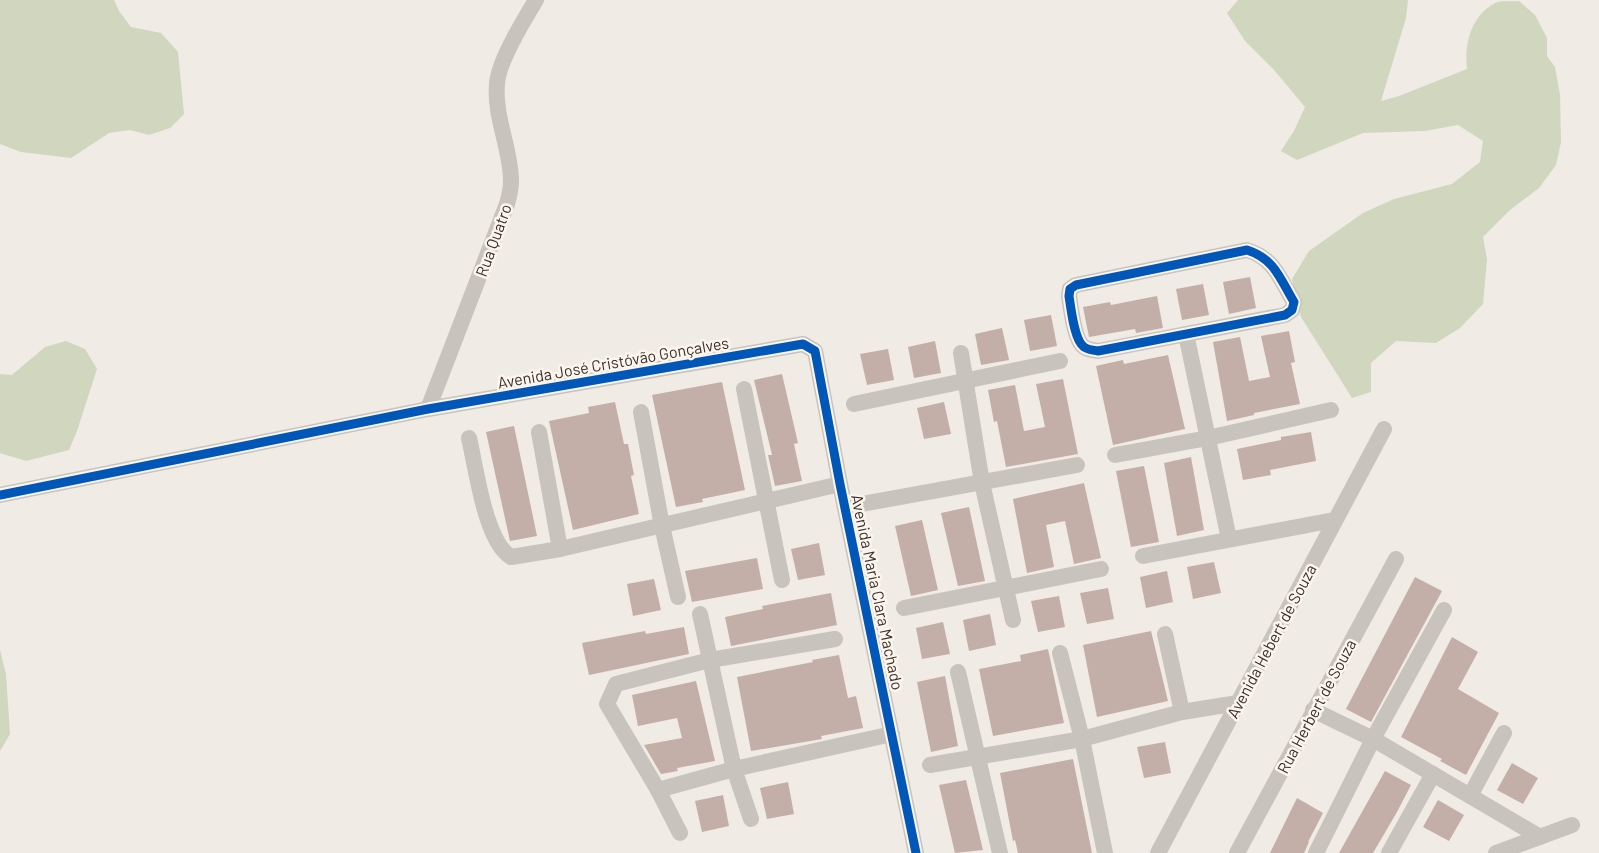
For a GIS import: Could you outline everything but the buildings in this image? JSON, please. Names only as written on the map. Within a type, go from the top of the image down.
[{"type":"street","name":"Rua Quatro","points":[[428,409],[507,204],[511,174],[500,119],[497,84],[512,45],[536,0]]},
{"type":"street","points":[[1247,250],[1259,254],[1272,263],[1294,302],[1292,310],[1285,315],[1186,334],[1098,351],[1086,349],[1077,337],[1069,296],[1070,289],[1076,285],[1247,250]]},
{"type":"street","points":[[1186,334],[1229,539]]},
{"type":"street","name":"Avenida José Cristóvão Gonçalves","points":[[0,495],[428,409],[803,344]]},
{"type":"street","name":"Avenida Maria Clara Machado","points":[[803,344],[815,351],[916,853]]},
{"type":"street","points":[[961,353],[982,483],[1013,620]]},
{"type":"street","points":[[854,404],[1060,361]]},
{"type":"street","points":[[744,389],[782,580]]},
{"type":"street","points":[[1115,455],[1208,438],[1331,410]]},
{"type":"street","points":[[641,412],[678,597]]},
{"type":"street","name":"Avenida Hebert de Souza","points":[[1158,853],[1384,429]]},
{"type":"street","points":[[540,432],[560,549]]},
{"type":"street","points":[[469,438],[488,524],[504,553],[511,557],[560,549],[840,484]]},
{"type":"street","points":[[845,507],[1077,465]]},
{"type":"street","points":[[1143,556],[1334,520]]},
{"type":"street","name":"Rua Herbert de Souza","points":[[1238,853],[1396,559]]},
{"type":"street","points":[[904,608],[1101,569]]},
{"type":"street","points":[[1316,853],[1373,739],[1444,610]]},
{"type":"street","points":[[700,614],[735,769],[751,819]]},
{"type":"street","points":[[1164,634],[1182,712]]},
{"type":"street","points":[[680,833],[658,790],[607,704],[616,684],[710,660],[835,639]]},
{"type":"street","points":[[1060,653],[1082,738],[1105,853]]},
{"type":"street","points":[[958,672],[1000,853]]},
{"type":"street","points":[[930,765],[1082,738],[1182,712],[1238,704]]},
{"type":"street","points":[[1313,710],[1373,739],[1540,837]]},
{"type":"street","points":[[1470,796],[1504,733]]},
{"type":"street","points":[[658,790],[735,769],[892,734]]},
{"type":"street","points":[[1389,853],[1433,774]]},
{"type":"street","points":[[1496,853],[1572,825]]},
{"type":"green space","points":[[0,0],[114,0],[131,27],[161,33],[178,52],[184,114],[170,128],[149,135],[130,130],[109,133],[71,158],[21,152],[0,144]]},
{"type":"green space","points":[[1238,0],[1408,0],[1406,18],[1381,101],[1467,69],[1467,50],[1471,32],[1480,15],[1495,3],[1519,1],[1535,15],[1547,38],[1547,56],[1555,67],[1560,95],[1561,142],[1556,165],[1539,188],[1510,210],[1483,237],[1487,259],[1483,304],[1460,328],[1436,343],[1396,341],[1371,363],[1371,392],[1352,398],[1301,317],[1292,279],[1309,251],[1363,213],[1394,199],[1452,184],[1480,162],[1483,141],[1458,125],[1425,131],[1363,133],[1297,160],[1281,151],[1294,131],[1305,107],[1274,70],[1245,41],[1227,13]]},
{"type":"green space","points":[[66,341],[85,349],[97,369],[69,450],[26,461],[0,453],[0,374],[12,375],[45,347]]},
{"type":"green space","points":[[0,650],[6,674],[10,734],[0,751]]},
{"type":"cycle path","points":[[1247,250],[1264,259],[1276,271],[1294,302],[1292,310],[1285,315],[1098,351],[1087,349],[1078,338],[1069,296],[1070,289],[1076,285],[1247,250]]},
{"type":"cycle path","points":[[0,495],[428,409],[803,344],[815,351],[916,853]]}]
